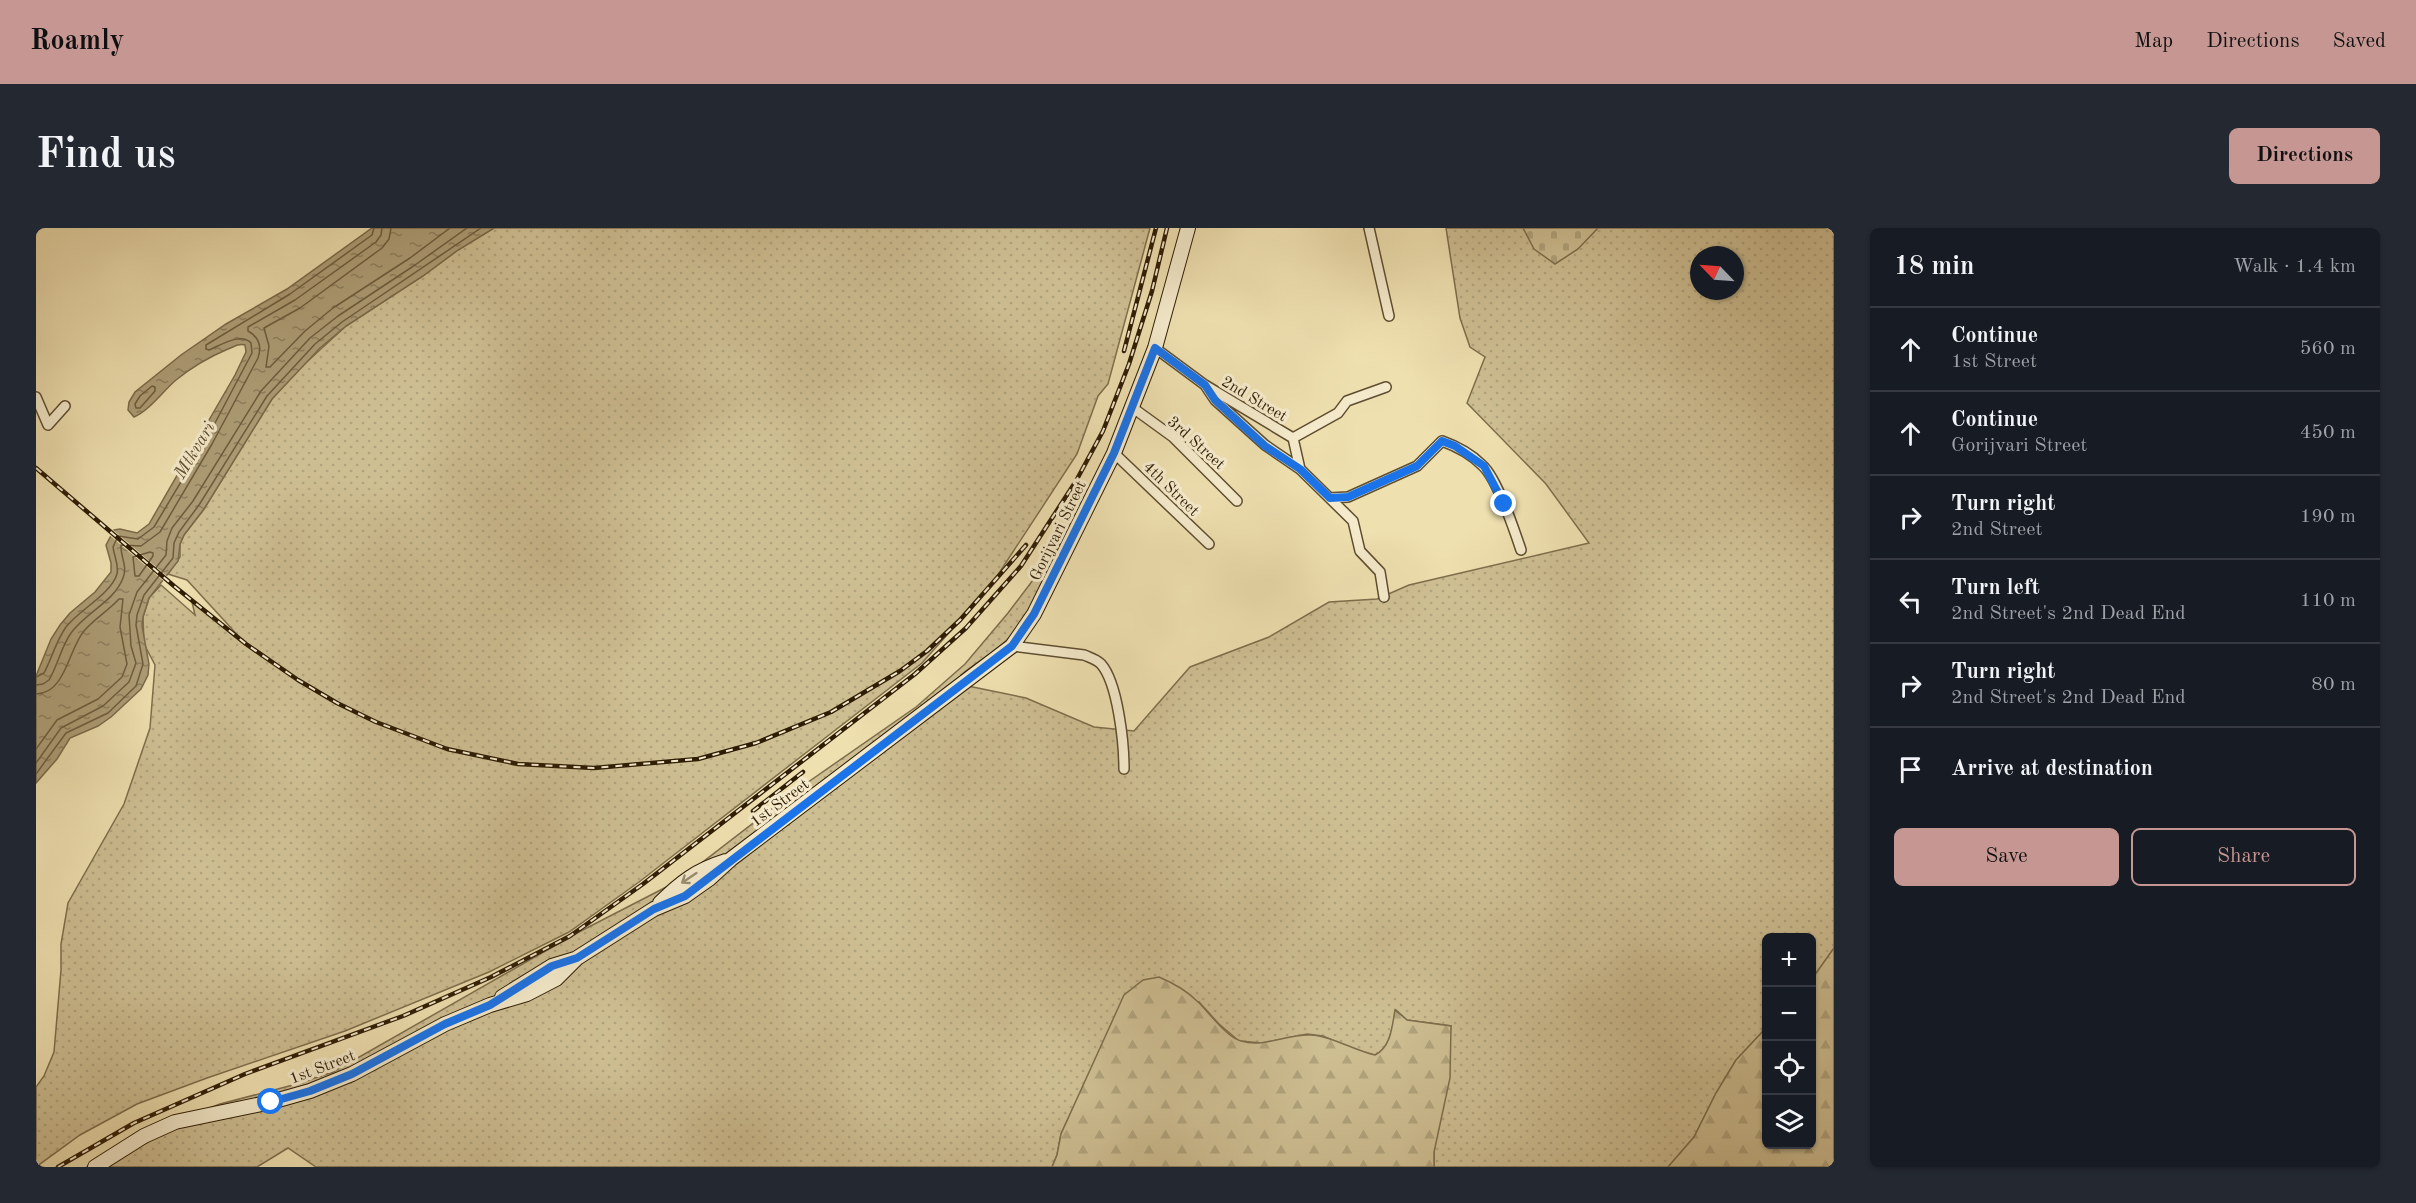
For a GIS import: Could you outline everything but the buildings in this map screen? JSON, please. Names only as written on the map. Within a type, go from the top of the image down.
[{"type":"main road","name":"Gorijvari Street","points":[[847,771],[1012,646],[1034,614],[1114,453],[1132,408],[1155,348],[1188,228]]},
{"type":"main road","name":"1st Street","points":[[95,1167],[144,1136],[175,1122],[271,1102],[310,1091],[352,1074],[445,1024],[490,1005],[552,966],[577,958],[654,909],[685,896],[847,771]]},
{"type":"street","points":[[1368,230],[1389,316]]},
{"type":"street","name":"2nd Street","points":[[1155,348],[1205,385],[1293,438],[1300,469]]},
{"type":"street","name":"2nd Street","points":[[1205,385],[1215,400],[1265,446],[1300,469],[1353,521],[1360,551],[1380,572],[1384,597]]},
{"type":"street","points":[[1293,438],[1338,413],[1347,401],[1386,387]]},
{"type":"street","points":[[36,397],[48,425],[65,406]]},
{"type":"street","name":"3rd Street","points":[[1132,408],[1173,437],[1238,501]]},
{"type":"street","points":[[1330,498],[1348,497],[1417,466],[1442,441],[1455,446],[1484,466],[1504,504],[1521,550]]},
{"type":"street","name":"4th Street","points":[[1114,453],[1209,544]]},
{"type":"street","points":[[1012,646],[1084,655],[1095,659],[1103,666],[1119,715],[1124,749],[1124,769]]},
{"type":"green space","points":[[494,228],[1150,228],[1108,384],[1098,396],[1077,454],[990,587],[922,663],[639,882],[569,932],[489,972],[345,1031],[137,1104],[80,1135],[36,1167],[36,1087],[44,1076],[54,1052],[61,944],[68,903],[124,804],[150,728],[155,665],[144,644],[143,617],[149,598],[161,585],[195,615],[192,602],[243,641],[187,580],[168,574],[180,557],[180,544],[184,535],[204,509],[272,399],[298,370],[346,326]]},
{"type":"green space","points":[[1446,228],[1834,228],[1834,948],[1816,973],[1816,933],[1762,933],[1762,1032],[1736,1060],[1694,1137],[1668,1167],[1434,1167],[1451,1026],[1407,1020],[1396,1010],[1388,1042],[1375,1055],[1360,1052],[1323,1036],[1307,1034],[1263,1043],[1239,1041],[1199,1002],[1103,1043],[1061,1134],[1052,1167],[316,1167],[288,1148],[257,1167],[87,1167],[143,1133],[220,1104],[333,1072],[577,933],[678,881],[791,794],[916,707],[965,664],[1008,613],[1067,535],[1041,591],[1016,629],[1001,646],[961,675],[968,686],[1026,698],[1094,727],[1134,731],[1190,667],[1269,637],[1329,602],[1377,599],[1409,585],[1589,543],[1546,484],[1467,403],[1485,357],[1470,347],[1460,318]]},
{"type":"green space","points":[[1523,228],[1598,228],[1578,249],[1555,264],[1534,249]]},
{"type":"green space","points":[[1834,948],[1834,1167],[1668,1167],[1694,1137],[1736,1060],[1762,1032],[1762,1149],[1816,1149],[1816,973]]},
{"type":"green space","points":[[1159,977],[1188,993],[1229,1035],[1250,1043],[1310,1035],[1326,1038],[1375,1055],[1388,1042],[1395,1010],[1407,1020],[1451,1026],[1450,1078],[1434,1152],[1434,1167],[1052,1167],[1061,1134],[1124,995],[1143,980]]},
{"type":"water","name":"Mtkvari","points":[[372,228],[494,228],[346,326],[320,348],[272,399],[204,509],[184,535],[180,544],[178,561],[149,598],[142,626],[149,664],[148,675],[141,689],[98,726],[70,738],[57,759],[36,783],[36,676],[51,639],[70,613],[95,592],[111,572],[106,545],[114,530],[137,533],[149,524],[235,375],[246,352],[245,345],[234,346],[194,367],[134,417],[128,410],[129,402],[135,392],[181,355],[226,324],[287,289]]},
{"type":"pier","points":[[112,529],[169,578],[166,583],[108,534]]},
{"type":"railway","points":[[1124,351],[1156,228]]},
{"type":"railway","points":[[58,1167],[134,1123],[245,1074],[403,1016],[491,977],[570,936],[643,884],[915,674],[966,628],[1021,566],[1076,481],[1103,431],[1129,364],[1152,291],[1167,228]]},
{"type":"railway","points":[[36,468],[174,586],[246,644],[298,680],[376,722],[447,749],[518,764],[594,768],[698,759],[756,743],[831,712],[900,671],[927,651],[960,620],[1026,545]]},
{"type":"railway","points":[[753,811],[803,772]]},
{"type":"route","points":[[271,1102],[310,1091],[352,1074],[445,1024],[490,1005],[552,966],[577,958],[654,909],[685,896],[1012,646],[1034,614],[1114,453],[1155,348],[1205,385],[1215,400],[1265,446],[1300,469],[1330,498],[1348,497],[1417,466],[1442,441],[1455,446],[1484,466],[1504,504]]}]
